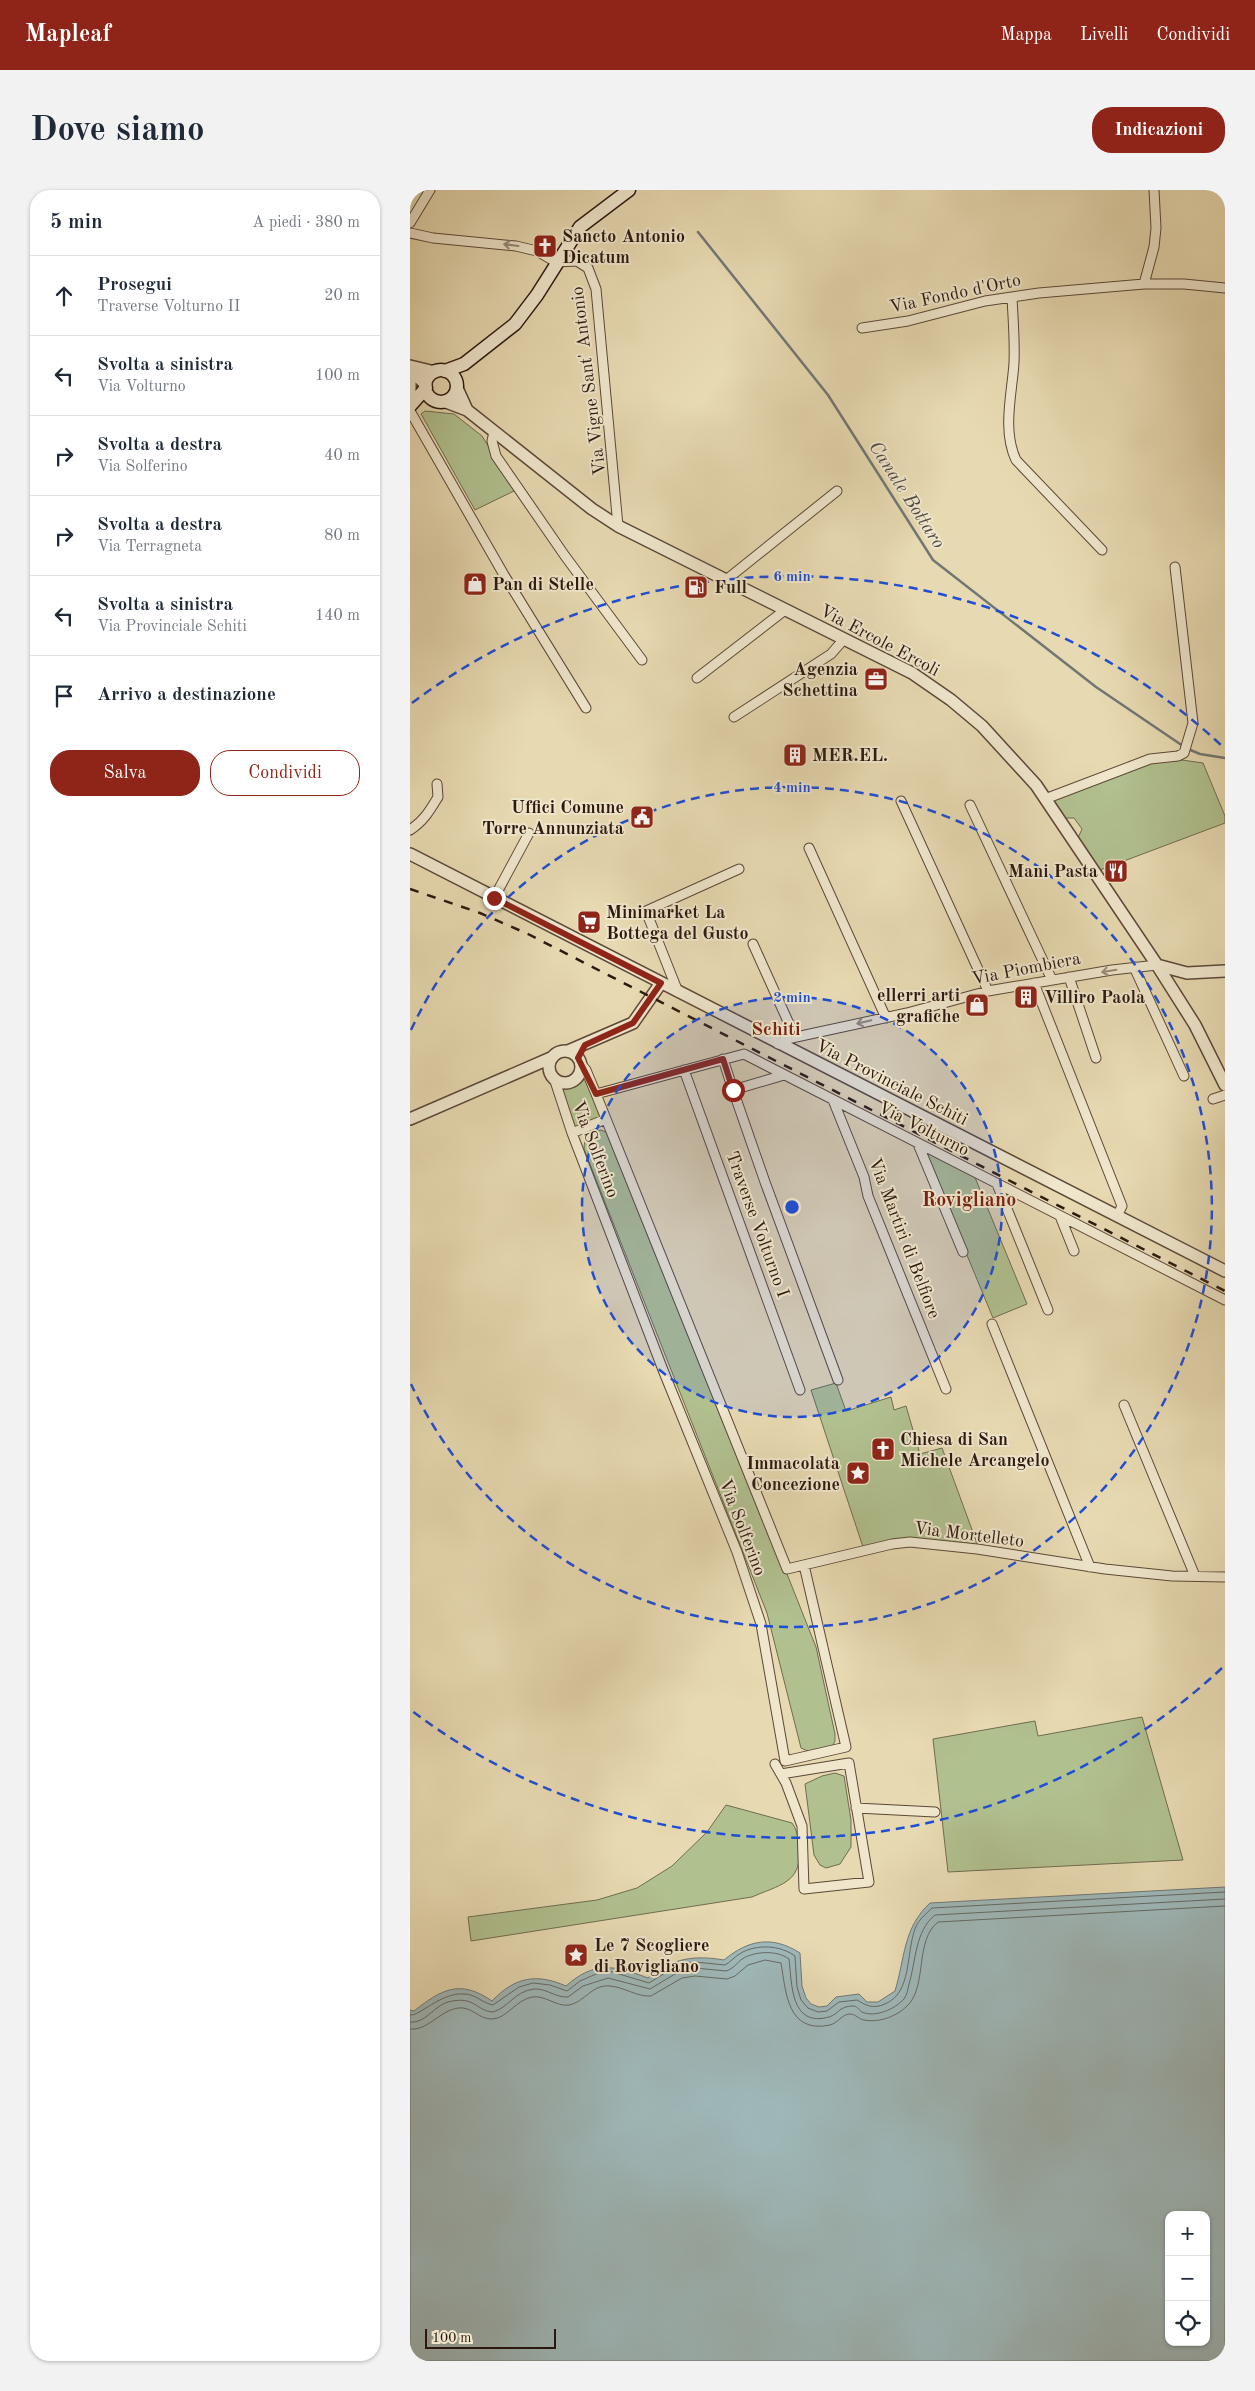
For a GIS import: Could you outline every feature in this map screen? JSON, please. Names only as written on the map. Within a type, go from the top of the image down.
[{"type":"main road","points":[[411,404],[426,387],[429,377],[464,364],[524,315],[580,227],[626,192]]},
{"type":"main road","points":[[411,404],[440,401],[454,396],[464,364]]},
{"type":"main road","points":[[440,372],[450,373],[457,384]]},
{"type":"main road","points":[[426,387],[430,398],[440,401]]},
{"type":"street","points":[[410,223],[430,190]]},
{"type":"street","points":[[1144,284],[1154,247],[1154,190]]},
{"type":"street","points":[[410,233],[433,238],[516,246],[537,251],[556,262]]},
{"type":"street","name":"Via Vigne Sant' Antonio","points":[[556,262],[577,261],[588,268],[596,289],[618,526]]},
{"type":"street","name":"Via Fondo d'Orto","points":[[862,328],[908,321],[985,301],[1012,297],[1144,284],[1184,284],[1225,288]]},
{"type":"street","points":[[1012,297],[1014,361],[1008,433],[1011,448],[1016,460],[1102,550]]},
{"type":"street","points":[[410,368],[440,372]]},
{"type":"street","points":[[410,368],[426,387]]},
{"type":"street","points":[[410,382],[411,404],[504,575],[586,708]]},
{"type":"street","name":"Via Ercole Ercoli","points":[[457,384],[467,410]]},
{"type":"street","name":"Via Ercole Ercoli","points":[[440,401],[467,410],[592,509],[618,526],[912,673],[951,700],[982,726],[1036,785],[1195,1025],[1225,1085]]},
{"type":"street","points":[[494,432],[492,441],[496,456],[565,556],[642,660]]},
{"type":"street","points":[[726,580],[837,491]]},
{"type":"street","points":[[1045,799],[1150,759],[1178,756],[1184,753],[1193,723],[1175,567]]},
{"type":"street","points":[[697,678],[786,610]]},
{"type":"street","points":[[734,717],[830,654],[844,639]]},
{"type":"street","points":[[410,830],[425,819],[430,806],[438,797],[437,784]]},
{"type":"street","points":[[901,801],[988,991]]},
{"type":"street","points":[[970,805],[1052,980]]},
{"type":"street","points":[[494,898],[529,833]]},
{"type":"street","points":[[808,848],[886,1018]]},
{"type":"street","name":"Via Provinciale Schiti","points":[[410,854],[778,1044],[1225,1271]]},
{"type":"street","points":[[678,992],[646,911],[739,868]]},
{"type":"street","points":[[753,944],[795,1037]]},
{"type":"street","name":"Via Piombiera","points":[[778,1044],[795,1037],[886,1018],[988,991],[1069,977],[1157,965],[1187,973],[1225,971]]},
{"type":"street","points":[[1134,967],[1184,1076]]},
{"type":"street","points":[[1069,977],[1096,1058]]},
{"type":"street","points":[[410,1119],[553,1058],[561,1052],[568,1052],[633,1023],[661,983]]},
{"type":"street","points":[[1034,983],[1122,1206],[1117,1216]]},
{"type":"street","points":[[521,1071],[552,1074],[563,1082],[573,1081],[579,1074],[579,1061],[585,1045]]},
{"type":"street","points":[[568,1052],[579,1061]]},
{"type":"street","name":"Via Volturno","points":[[596,1094],[744,1054],[1225,1300]]},
{"type":"street","points":[[552,1074],[553,1058]]},
{"type":"street","points":[[723,1059],[765,1182],[838,1380]]},
{"type":"street","name":"Via Solferino","points":[[579,1061],[586,1070],[596,1094],[787,1569]]},
{"type":"street","name":"Traverse Volturno I","points":[[684,1070],[800,1390]]},
{"type":"street","name":"Via Solferino","points":[[552,1074],[572,1133],[737,1552],[761,1624],[785,1761],[846,1747],[804,1565]]},
{"type":"street","points":[[733,1090],[784,1075]]},
{"type":"street","points":[[1213,1099],[1225,1095]]},
{"type":"street","name":"Via Martiri di Belfiore","points":[[833,1100],[864,1176],[868,1196],[946,1389]]},
{"type":"street","points":[[572,1133],[606,1119]]},
{"type":"street","points":[[918,1144],[963,1252]]},
{"type":"street","points":[[997,1184],[1048,1310]]},
{"type":"street","points":[[1060,1216],[1074,1251]]},
{"type":"street","points":[[992,1324],[1090,1567]]},
{"type":"street","points":[[1124,1405],[1195,1576]]},
{"type":"street","name":"Via Mortelleto","points":[[787,1569],[910,1542],[977,1549],[1090,1567],[1225,1577]]},
{"type":"street","points":[[775,1764],[781,1774],[802,1826],[804,1889],[869,1882],[849,1763],[781,1774]]},
{"type":"street","points":[[856,1808],[935,1812]]},
{"type":"green space","points":[[425,411],[454,414],[482,436],[516,490],[475,510],[421,414]]},
{"type":"green space","points":[[1182,760],[1203,763],[1225,816],[1225,823],[1100,870],[1078,838],[1082,829],[1074,818],[1064,818],[1053,802],[1055,798],[1152,761]]},
{"type":"green space","points":[[581,1064],[606,1119],[572,1133],[559,1081],[573,1081],[579,1074]]},
{"type":"green space","points":[[601,1130],[606,1132],[782,1568],[787,1574],[816,1647],[835,1734],[835,1741],[832,1747],[810,1752],[801,1748],[767,1613],[584,1149],[588,1136],[593,1132]]},
{"type":"green space","points":[[923,1149],[974,1175],[1027,1304],[993,1318]]},
{"type":"green space","points":[[836,1383],[846,1411],[891,1397],[894,1410],[906,1406],[920,1454],[942,1448],[978,1546],[918,1539],[863,1547],[811,1390]]},
{"type":"green space","points":[[1142,1717],[1183,1860],[948,1872],[933,1739],[1035,1721],[1038,1736]]},
{"type":"green space","points":[[835,1773],[844,1776],[851,1820],[851,1847],[840,1864],[826,1868],[820,1865],[814,1855],[805,1784],[822,1776]]},
{"type":"green space","points":[[726,1805],[792,1823],[797,1835],[799,1849],[797,1869],[793,1876],[780,1886],[752,1897],[471,1941],[468,1917],[597,1900],[637,1888],[672,1866],[707,1832]]},
{"type":"water","points":[[1225,1887],[1225,2361],[410,2361],[410,2010],[414,2011],[433,1997],[452,1990],[470,1990],[492,2001],[518,1982],[545,1979],[566,1986],[586,1972],[595,1969],[614,1968],[648,1978],[675,1962],[693,1958],[724,1960],[742,1948],[760,1942],[780,1944],[800,1953],[802,1986],[806,1998],[811,2004],[819,2007],[827,2006],[836,1997],[859,1994],[867,2002],[878,2002],[895,1991],[906,1944],[921,1913],[930,1903]]},
{"type":"waterway","name":"Canale Bottaro","points":[[698,232],[828,395],[933,560],[1096,687],[1183,746]]},
{"type":"waterway","name":"Canale Bottaro","points":[[1188,749],[1200,754],[1225,758]]},
{"type":"railway","points":[[410,889],[480,913],[528,934],[1225,1291]]},
{"type":"place","name":"Sancto Antonio Dicatum","points":[[545,246]]},
{"type":"place","name":"Pan di Stelle","points":[[475,584]]},
{"type":"place","name":"Full","points":[[696,587]]},
{"type":"place","name":"Agenzia Schettina","points":[[876,679]]},
{"type":"place","name":"MER.EL.","points":[[795,755]]},
{"type":"place","name":"Uffici Comune Torre Annunziata","points":[[642,817]]},
{"type":"place","name":"Mani Pasta","points":[[1116,871]]},
{"type":"place","name":"Minimarket La Bottega del Gusto","points":[[589,922]]},
{"type":"place","name":"Villiro Paola","points":[[1026,997]]},
{"type":"place","name":"ellerri arti grafiche","points":[[977,1005]]},
{"type":"place","name":"Chiesa di San Michele Arcangelo","points":[[883,1449]]},
{"type":"place","name":"Immacolata Concezione","points":[[858,1473]]},
{"type":"place","name":"Le 7 Scogliere di Rovigliano","points":[[576,1955]]},
{"type":"district","name":"Schiti","points":[[776,1028]]},
{"type":"district","name":"Rovigliano","points":[[969,1199]]},
{"type":"route","points":[[494,898],[661,983],[642,1013],[633,1023],[585,1045],[578,1058],[586,1070],[596,1094],[723,1059],[733,1090]]}]
